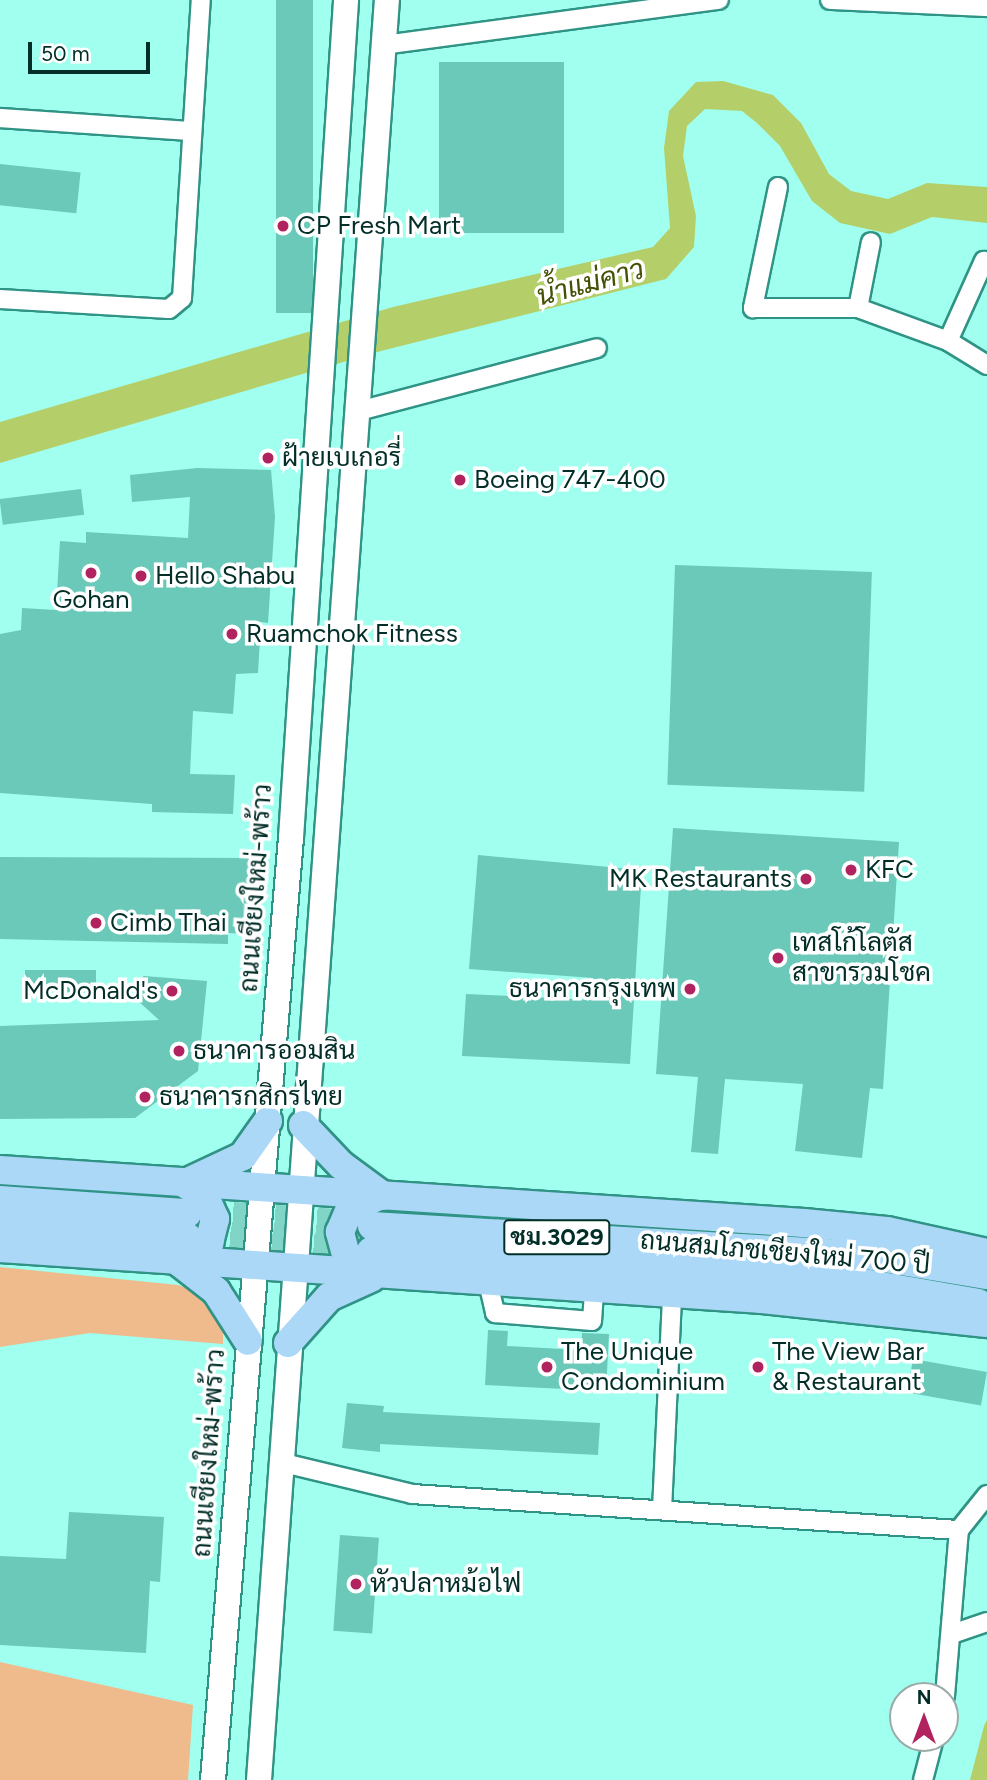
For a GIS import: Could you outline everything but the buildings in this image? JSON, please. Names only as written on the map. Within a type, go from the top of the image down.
[{"type":"main road","name":"ถนนเชียงใหม่-พร้าว","points":[[213,1780],[268,1121],[321,393],[346,0]]},
{"type":"main road","points":[[259,1780],[298,1189],[360,401],[387,0]]},
{"type":"main road","points":[[184,1183],[243,1156],[268,1121]]},
{"type":"main road","points":[[303,1125],[341,1165],[383,1196]]},
{"type":"main road","points":[[0,1170],[863,1229],[987,1253]]},
{"type":"main road","points":[[0,1221],[185,1237],[201,1252],[215,1219],[205,1197],[184,1183]]},
{"type":"main road","points":[[383,1196],[350,1209],[340,1232],[346,1255],[373,1251],[488,1282],[672,1294],[987,1323]]},
{"type":"main road","points":[[0,1200],[185,1237],[255,1268],[293,1269],[373,1251]]},
{"type":"main road","points":[[0,1248],[185,1237]]},
{"type":"main road","points":[[185,1237],[248,1341]]},
{"type":"main road","points":[[288,1343],[373,1251]]},
{"type":"main road","name":"ถนนสมโภชเชียงใหม่ 700 ปี","points":[[373,1251],[866,1255],[987,1275]]},
{"type":"main road","name":"ถนนสมโภชเชียงใหม่ 700 ปี","points":[[373,1251],[851,1280],[987,1306]]},
{"type":"street","points":[[0,299],[169,309],[182,298],[201,0]]},
{"type":"street","points":[[384,45],[639,5],[719,0]]},
{"type":"street","points":[[830,0],[987,7]]},
{"type":"street","points":[[0,118],[192,131]]},
{"type":"street","points":[[778,187],[753,308],[858,309],[948,341],[987,365]]},
{"type":"street","points":[[858,309],[871,242]]},
{"type":"street","points":[[948,341],[984,261]]},
{"type":"street","points":[[360,401],[597,348]]},
{"type":"street","points":[[662,1510],[672,1294]]},
{"type":"street","points":[[279,1462],[412,1494],[959,1530]]},
{"type":"street","points":[[947,1682],[953,1634],[959,1530],[987,1495]]},
{"type":"street","points":[[953,1634],[987,1622]]},
{"type":"street","points":[[923,1780],[930,1752]]},
{"type":"shaded area","points":[[0,1267],[178,1285],[207,1295],[223,1313],[223,1344],[90,1333],[0,1347]]},
{"type":"shaded area","points":[[0,1662],[193,1705],[188,1780],[0,1780]]},
{"type":"water","name":"น้ำแม่คาว","points":[[723,81],[773,95],[801,123],[829,174],[851,191],[888,199],[927,183],[987,187],[987,223],[932,217],[890,234],[840,223],[812,201],[780,146],[757,123],[742,111],[705,109],[687,126],[683,156],[696,216],[694,247],[666,279],[381,351],[0,463],[0,422],[393,307],[653,247],[670,228],[664,148],[669,111],[696,82]]},
{"type":"water","points":[[987,1720],[987,1780],[970,1780],[984,1726]]},
{"type":"tunnel","points":[[191,1213],[367,1225]]},
{"type":"tunnel","points":[[188,1237],[368,1251]]},
{"type":"place","name":"CP Fresh Mart","points":[[283,226]]},
{"type":"place","name":"ฝ้ายเบเกอรี่","points":[[268,458]]},
{"type":"place","name":"Boeing 747-400","points":[[460,480]]},
{"type":"place","name":"Gohan","points":[[91,573]]},
{"type":"place","name":"Hello Shabu","points":[[141,576]]},
{"type":"place","name":"Ruamchok Fitness","points":[[232,634]]},
{"type":"place","name":"KFC","points":[[851,870]]},
{"type":"place","name":"MK Restaurants","points":[[806,879]]},
{"type":"place","name":"Cimb Thai","points":[[96,923]]},
{"type":"place","name":"เทสโก้โลตัส สาขารวมโชค","points":[[778,958]]},
{"type":"place","name":"ธนาคารกรุงเทพ","points":[[690,989]]},
{"type":"place","name":"McDonald's","points":[[172,991]]},
{"type":"place","name":"ธนาคารออมสิน","points":[[179,1051]]},
{"type":"place","name":"ธนาคารกสิกรไทย","points":[[145,1097]]},
{"type":"place","name":"The Unique Condominium","points":[[547,1367]]},
{"type":"place","name":"The View Bar & Restaurant","points":[[758,1367]]},
{"type":"place","name":"หัวปลาหม้อไฟ","points":[[356,1584]]}]
